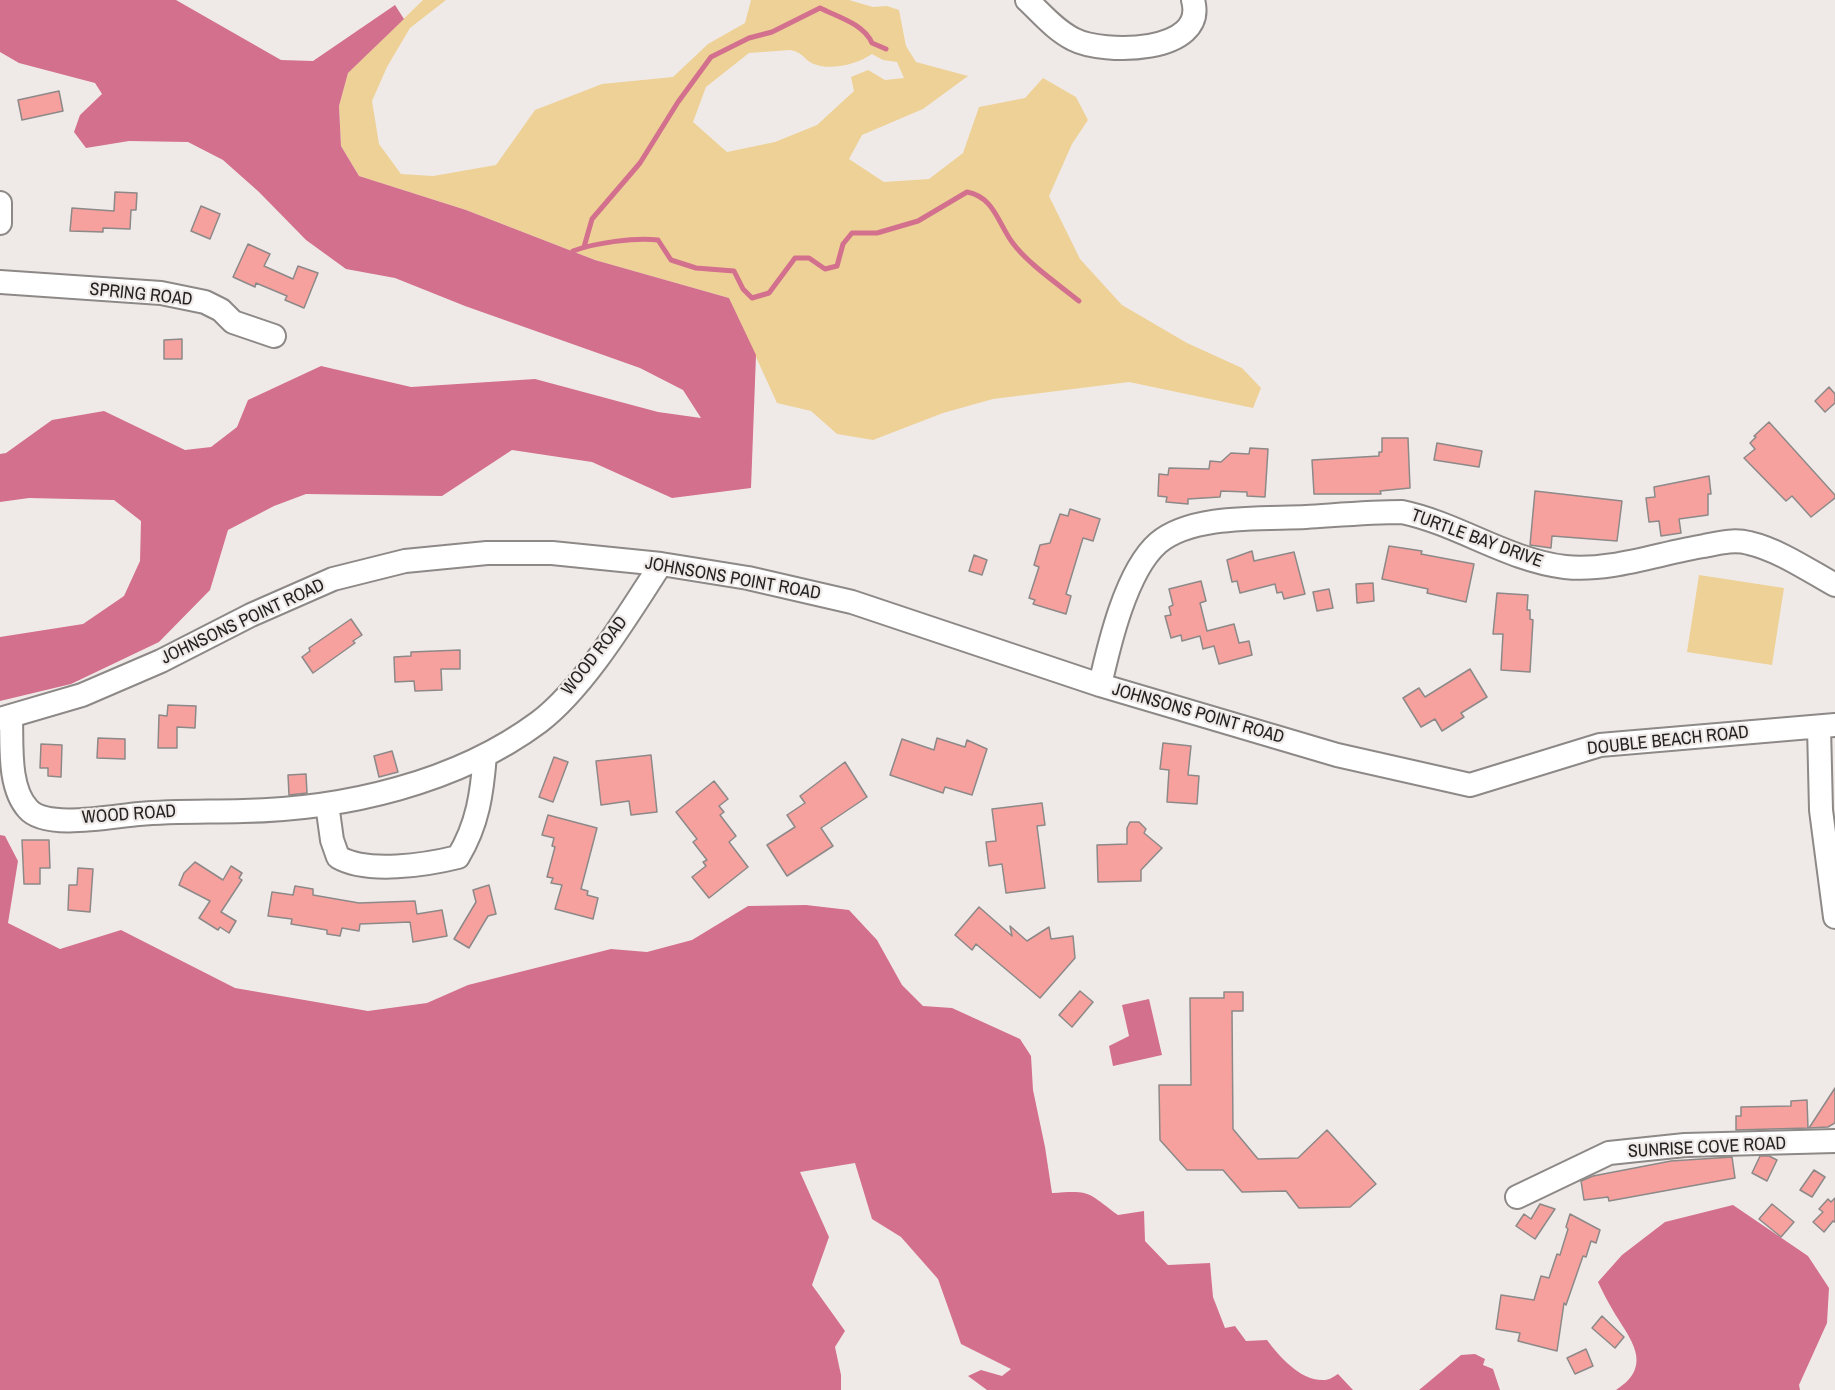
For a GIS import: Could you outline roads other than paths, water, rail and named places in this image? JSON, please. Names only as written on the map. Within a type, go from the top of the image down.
[{"type":"street","points":[[1028,0],[1072,39],[1085,44],[1138,46],[1167,42],[1189,30],[1195,16],[1193,0]]},
{"type":"street","points":[[0,203],[0,223]]},
{"type":"street","name":"SPRING ROAD","points":[[0,282],[161,293],[205,302],[221,310],[233,322],[274,336]]},
{"type":"street","name":"TURTLE BAY DRIVE","points":[[1100,685],[1121,606],[1140,569],[1158,543],[1177,532],[1220,522],[1277,517],[1402,512],[1426,517],[1458,529],[1521,558],[1569,568],[1627,561],[1733,541],[1765,548],[1835,585]]},
{"type":"street","name":"JOHNSONS POINT ROAD","points":[[5,718],[82,695],[161,661],[251,615],[333,579],[405,561],[487,553],[552,553],[661,564],[748,579],[852,602],[1100,685],[1337,755],[1470,784]]},
{"type":"street","name":"WOOD ROAD","points":[[5,718],[18,789],[29,810],[50,820],[181,811],[243,812],[327,804],[412,783],[486,755],[540,721],[579,681],[661,564]]},
{"type":"street","points":[[1827,726],[1821,810],[1835,917]]},
{"type":"street","name":"DOUBLE BEACH ROAD","points":[[1470,784],[1600,745],[1827,726]]},
{"type":"street","points":[[327,804],[332,840],[338,857],[351,865],[424,865],[458,856],[472,834],[480,806],[486,755]]},
{"type":"street","name":"SUNRISE COVE ROAD","points":[[1517,1197],[1610,1153],[1685,1145],[1835,1141]]},
{"type":"waterway","points":[[584,247],[592,219],[640,163],[678,102],[711,57],[749,38],[772,32],[820,8],[857,26],[872,43],[886,49]]},
{"type":"waterway","points":[[573,251],[615,241],[658,240],[671,260],[696,268],[734,271],[743,289],[752,298],[769,293],[795,258],[809,258],[825,269],[837,266],[843,244],[852,233],[877,233],[918,221],[967,192],[983,199],[989,205],[1007,235],[1026,258],[1079,301]]}]
